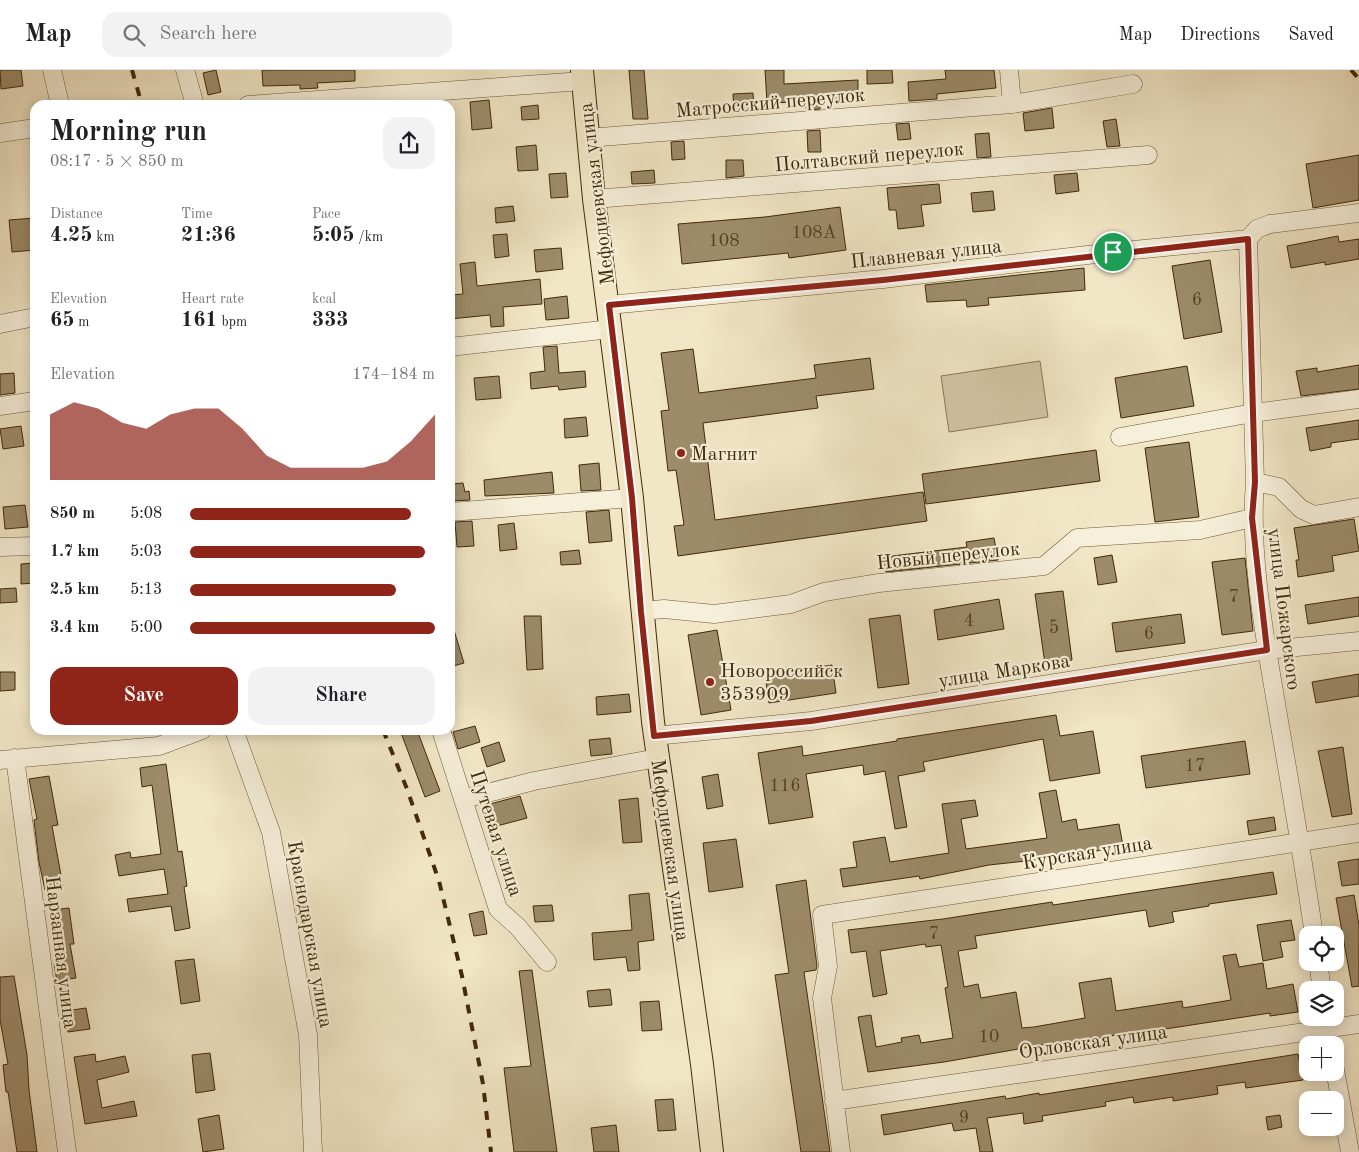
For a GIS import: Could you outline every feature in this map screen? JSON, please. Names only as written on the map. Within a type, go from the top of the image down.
[{"type":"main road","name":"Мефодиевская улица","points":[[582,76],[594,199],[609,305],[632,498],[641,612],[654,736],[702,1064],[712,1152]]},
{"type":"street","points":[[52,70],[59,100]]},
{"type":"street","points":[[185,70],[194,100]]},
{"type":"street","points":[[1009,70],[1012,104]]},
{"type":"street","points":[[306,100],[582,76]]},
{"type":"street","name":"Матросский переулок","points":[[588,138],[1012,104],[1133,84]]},
{"type":"street","points":[[0,133],[30,129]]},
{"type":"street","name":"Полтавский переулок","points":[[594,199],[1148,155]]},
{"type":"street","name":"Плавневая улица","points":[[609,305],[883,280],[1252,234],[1270,224],[1359,213]]},
{"type":"street","name":"улица Пожарского","points":[[1252,234],[1255,482],[1252,518],[1267,650],[1313,926]]},
{"type":"street","points":[[0,324],[30,319]]},
{"type":"street","points":[[455,346],[611,329]]},
{"type":"street","points":[[1120,437],[1253,413],[1359,398]]},
{"type":"street","points":[[0,406],[30,402]]},
{"type":"street","points":[[1255,482],[1279,487],[1301,509],[1314,515],[1359,507]]},
{"type":"street","points":[[455,512],[632,498]]},
{"type":"street","name":"Новый переулок","points":[[641,612],[664,609],[714,614],[790,604],[824,592],[879,584],[1044,566],[1077,538],[1200,530],[1252,518]]},
{"type":"street","points":[[0,547],[30,546]]},
{"type":"street","name":"улица Маркова","points":[[654,736],[811,721],[1267,650],[1359,640]]},
{"type":"street","points":[[8,759],[159,746],[189,735]]},
{"type":"street","name":"Краснодарская улица","points":[[236,735],[272,842],[308,1035],[313,1152]]},
{"type":"street","name":"Путевая улица","points":[[443,735],[498,909],[518,926],[547,962]]},
{"type":"street","points":[[464,798],[534,781],[657,758]]},
{"type":"street","name":"Нарзанная улица","points":[[8,759],[67,1152]]},
{"type":"street","name":"Курская улица","points":[[834,1101],[822,998],[828,966],[822,915],[1359,833]]},
{"type":"street","name":"Орловская улица","points":[[834,1101],[1359,1024]]},
{"type":"street","points":[[1337,1081],[1350,1152]]},
{"type":"street","points":[[834,1101],[842,1152]]},
{"type":"shaded area","points":[[1040,361],[1048,417],[949,432],[941,376]]},
{"type":"building","points":[[0,70],[21,70],[23,86],[1,89]]},
{"type":"building","points":[[216,70],[221,92],[208,95],[203,73]]},
{"type":"building","points":[[262,70],[355,70],[355,81],[317,83],[318,88],[300,89],[300,85],[263,86]]},
{"type":"building","points":[[629,70],[644,70],[648,119],[633,119]]},
{"type":"building","points":[[765,70],[784,70],[784,84],[858,80],[858,98],[820,99],[820,109],[806,110],[806,105],[801,105],[801,102],[767,103]]},
{"type":"building","points":[[867,70],[892,70],[893,83],[867,84]]},
{"type":"building","points":[[945,70],[994,70],[996,88],[937,94],[937,99],[909,101],[908,82],[946,79]]},
{"type":"building","points":[[753,93],[754,109],[734,110],[733,94]]},
{"type":"building","points":[[489,100],[492,128],[472,130],[470,102]]},
{"type":"building","points":[[538,105],[539,119],[522,120],[521,107]]},
{"type":"building","points":[[1052,108],[1054,128],[1025,131],[1023,113]]},
{"type":"building","points":[[1116,119],[1120,146],[1107,147],[1103,121]]},
{"type":"building","points":[[909,123],[911,139],[898,140],[896,124]]},
{"type":"building","points":[[820,130],[821,152],[808,152],[807,131]]},
{"type":"building","points":[[989,133],[991,157],[977,158],[975,134]]},
{"type":"building","points":[[684,141],[685,159],[672,160],[671,142]]},
{"type":"building","points":[[536,145],[538,170],[518,171],[516,147]]},
{"type":"building","points":[[1359,155],[1359,200],[1313,208],[1306,164]]},
{"type":"building","points":[[726,160],[743,160],[744,176],[726,178]]},
{"type":"building","points":[[654,170],[655,183],[632,184],[631,172]]},
{"type":"building","points":[[566,173],[568,197],[551,198],[549,174]]},
{"type":"building","points":[[1077,173],[1079,191],[1056,194],[1054,175]]},
{"type":"building","points":[[939,184],[941,203],[921,205],[924,226],[898,229],[896,210],[889,210],[887,188]]},
{"type":"building","points":[[993,191],[995,210],[973,212],[971,193]]},
{"type":"building","points":[[513,206],[515,221],[496,223],[495,208]]},
{"type":"building","points":[[840,207],[846,250],[789,258],[788,253],[682,264],[678,224],[765,217]]},
{"type":"building","points":[[30,218],[30,250],[12,252],[9,220]]},
{"type":"building","points":[[507,234],[509,256],[495,258],[493,235]]},
{"type":"building","points":[[1338,236],[1339,242],[1359,239],[1359,259],[1291,268],[1287,246]]},
{"type":"building","points":[[561,248],[563,269],[536,272],[534,250]]},
{"type":"building","points":[[1210,260],[1222,332],[1184,339],[1172,266]]},
{"type":"building","points":[[475,262],[477,286],[540,279],[542,304],[503,307],[504,326],[491,327],[490,315],[455,318],[455,295],[463,294],[460,264]]},
{"type":"building","points":[[1084,268],[1085,290],[988,298],[989,305],[967,307],[966,300],[927,302],[925,285]]},
{"type":"building","points":[[567,296],[569,318],[546,320],[544,299]]},
{"type":"building","points":[[557,346],[559,373],[585,371],[586,387],[559,390],[558,386],[531,389],[530,373],[545,371],[543,347]]},
{"type":"building","points":[[693,349],[699,393],[816,378],[814,365],[870,358],[874,389],[816,396],[818,408],[703,423],[715,520],[923,492],[927,521],[678,556],[674,526],[684,525],[676,470],[668,471],[661,411],[669,410],[661,353]]},
{"type":"building","points":[[1359,365],[1359,389],[1301,396],[1296,371],[1317,368],[1317,372]]},
{"type":"building","points":[[1187,366],[1194,406],[1121,418],[1115,378]]},
{"type":"building","points":[[14,373],[15,393],[0,395],[0,374]]},
{"type":"building","points":[[499,376],[501,398],[476,400],[474,378]]},
{"type":"building","points":[[586,417],[588,436],[565,438],[564,419]]},
{"type":"building","points":[[1359,420],[1359,439],[1331,443],[1331,447],[1310,451],[1306,428]]},
{"type":"building","points":[[21,426],[24,446],[3,449],[0,429]]},
{"type":"building","points":[[1189,442],[1199,517],[1155,522],[1145,448]]},
{"type":"building","points":[[1096,450],[1100,481],[926,504],[922,474]]},
{"type":"building","points":[[599,463],[601,490],[581,491],[579,465]]},
{"type":"building","points":[[552,472],[554,493],[485,496],[484,480]]},
{"type":"building","points":[[463,483],[465,492],[469,491],[470,500],[455,501],[455,484]]},
{"type":"building","points":[[25,505],[28,527],[5,529],[3,507]]},
{"type":"building","points":[[609,510],[612,541],[589,543],[586,512]]},
{"type":"building","points":[[1354,519],[1359,551],[1332,556],[1334,571],[1298,577],[1296,560],[1299,560],[1294,528]]},
{"type":"building","points":[[472,521],[474,546],[457,547],[455,522]]},
{"type":"building","points":[[514,523],[517,549],[500,551],[498,525]]},
{"type":"building","points":[[994,538],[998,560],[886,572],[884,557],[967,547],[966,542]]},
{"type":"building","points":[[579,550],[581,564],[561,565],[560,552]]},
{"type":"building","points":[[1112,555],[1117,582],[1098,585],[1094,558]]},
{"type":"building","points":[[1245,558],[1253,631],[1222,635],[1212,562]]},
{"type":"building","points":[[30,563],[30,583],[21,584],[21,564]]},
{"type":"building","points":[[16,588],[17,602],[0,603],[0,589]]},
{"type":"building","points":[[1063,591],[1072,660],[1045,664],[1035,594]]},
{"type":"building","points":[[1359,597],[1359,616],[1308,624],[1305,605]]},
{"type":"building","points":[[999,599],[1004,629],[938,640],[934,610]]},
{"type":"building","points":[[1181,614],[1185,643],[1116,652],[1112,623]]},
{"type":"building","points":[[900,615],[909,684],[878,688],[869,619]]},
{"type":"building","points":[[524,616],[541,616],[543,669],[527,670]]},
{"type":"building","points":[[717,630],[731,710],[701,715],[688,635]]},
{"type":"building","points":[[455,634],[464,663],[455,666]]},
{"type":"building","points":[[832,665],[836,693],[769,703],[765,675]]},
{"type":"building","points":[[0,672],[15,672],[15,690],[0,691]]},
{"type":"building","points":[[1359,674],[1359,696],[1316,703],[1312,682]]},
{"type":"building","points":[[629,694],[631,712],[597,715],[596,697]]},
{"type":"building","points":[[1056,715],[1060,736],[1093,731],[1100,773],[1050,781],[1043,739],[923,762],[925,771],[898,776],[907,827],[895,829],[885,771],[864,775],[863,765],[806,774],[813,817],[769,824],[758,753],[802,746],[803,756],[897,741],[897,739]]},
{"type":"building","points":[[475,726],[480,742],[458,749],[454,735],[455,731]]},
{"type":"building","points":[[402,735],[419,735],[440,791],[425,797]]},
{"type":"building","points":[[610,738],[612,754],[591,756],[589,740]]},
{"type":"building","points":[[1245,741],[1250,774],[1146,788],[1141,756]]},
{"type":"building","points":[[499,742],[505,761],[487,767],[481,748]]},
{"type":"building","points":[[1343,747],[1352,814],[1332,817],[1318,751]]},
{"type":"building","points":[[166,764],[178,852],[182,851],[187,886],[184,887],[190,928],[175,931],[171,906],[129,912],[127,899],[168,894],[164,869],[119,876],[115,855],[130,852],[131,858],[161,854],[152,785],[142,787],[140,768]]},
{"type":"building","points":[[718,774],[723,806],[707,809],[702,777]]},
{"type":"building","points":[[49,776],[58,825],[52,826],[63,886],[45,890],[39,862],[34,820],[37,819],[29,779]]},
{"type":"building","points":[[1056,790],[1062,822],[1076,819],[1078,830],[1119,824],[1123,846],[1063,857],[989,865],[920,879],[919,876],[843,887],[840,869],[857,867],[853,842],[885,837],[890,862],[949,853],[942,804],[975,800],[978,816],[961,819],[966,849],[1047,838],[1039,793]]},
{"type":"building","points":[[520,796],[527,818],[497,826],[490,804]]},
{"type":"building","points":[[638,798],[642,842],[623,843],[619,800]]},
{"type":"building","points":[[1274,817],[1276,830],[1249,835],[1247,821]]},
{"type":"building","points":[[736,839],[743,887],[709,892],[703,843]]},
{"type":"building","points":[[1359,859],[1359,884],[1342,886],[1338,862]]},
{"type":"building","points":[[1273,872],[1277,894],[1209,904],[1209,906],[1172,912],[1174,922],[1149,927],[1146,910],[975,936],[977,948],[958,951],[964,987],[978,984],[981,998],[1016,992],[1022,1028],[1034,1027],[1085,1018],[1079,983],[1111,978],[1116,1011],[1182,1001],[1183,1008],[1231,1000],[1223,956],[1236,954],[1239,967],[1263,963],[1267,989],[1293,984],[1298,1012],[1270,1016],[1270,1013],[1126,1035],[1126,1033],[1054,1047],[1053,1043],[944,1062],[868,1072],[858,1017],[871,1015],[876,1047],[902,1042],[901,1038],[919,1035],[921,1043],[953,1038],[945,988],[948,987],[941,945],[926,947],[925,944],[880,951],[887,994],[873,997],[866,951],[851,953],[848,930],[943,919],[1052,902],[1053,905]]},
{"type":"building","points":[[806,880],[817,966],[816,970],[804,972],[830,1152],[801,1152],[775,975],[789,973],[776,885]]},
{"type":"building","points":[[649,893],[654,940],[638,942],[640,970],[628,971],[626,957],[594,960],[592,933],[632,930],[629,895]]},
{"type":"building","points":[[1354,895],[1359,925],[1359,986],[1352,987],[1344,942],[1344,926],[1341,926],[1336,898]]},
{"type":"building","points":[[552,905],[554,921],[535,922],[533,906]]},
{"type":"building","points":[[69,908],[74,944],[70,944],[76,978],[57,981],[54,964],[59,963],[51,910]]},
{"type":"building","points":[[483,911],[487,934],[474,936],[469,914]]},
{"type":"building","points":[[1291,920],[1295,940],[1280,942],[1283,957],[1263,961],[1257,925]]},
{"type":"building","points":[[194,959],[200,1001],[181,1004],[175,961]]},
{"type":"building","points":[[532,970],[557,1152],[514,1152],[504,1068],[531,1066],[519,971]]},
{"type":"building","points":[[14,976],[27,1055],[29,1090],[37,1152],[17,1152],[8,1092],[6,1092],[3,1065],[8,1064],[0,1020],[0,977]]},
{"type":"building","points":[[610,989],[612,1005],[589,1007],[587,991]]},
{"type":"building","points":[[659,1001],[662,1030],[642,1031],[640,1002]]},
{"type":"building","points":[[86,1008],[90,1029],[68,1032],[65,1011]]},
{"type":"building","points":[[210,1053],[215,1090],[196,1093],[192,1055]]},
{"type":"building","points":[[95,1054],[96,1062],[125,1056],[129,1072],[97,1080],[102,1108],[134,1101],[137,1116],[85,1124],[74,1057]]},
{"type":"building","points":[[1298,1054],[1299,1059],[1299,1081],[1246,1088],[1245,1082],[1217,1086],[1218,1094],[1173,1101],[1173,1097],[1134,1103],[1133,1097],[1105,1102],[1106,1106],[1042,1116],[1043,1121],[1024,1124],[1023,1113],[987,1118],[993,1152],[980,1152],[976,1128],[954,1131],[952,1123],[884,1135],[881,1115],[1005,1096],[1006,1099],[1039,1093],[1039,1095]]},
{"type":"building","points":[[673,1099],[676,1130],[658,1131],[655,1100]]},
{"type":"building","points":[[219,1115],[224,1149],[203,1152],[198,1119]]},
{"type":"building","points":[[1280,1115],[1282,1127],[1268,1130],[1266,1117]]},
{"type":"building","points":[[616,1125],[619,1152],[594,1152],[591,1128]]},
{"type":"railway","points":[[132,70],[141,100]]},
{"type":"railway","points":[[1351,70],[1359,79]]},
{"type":"railway","points":[[385,735],[407,789],[439,881],[462,976],[483,1084],[491,1152]]},
{"type":"place","name":"Магнит","points":[[681,453]]},
{"type":"place","name":"Новороссийск 353909","points":[[710,682]]},
{"type":"route","points":[[1248,239],[1255,482],[1252,518],[1267,650],[811,721],[654,736],[641,612],[632,498],[613,352],[609,305],[883,280],[1113,252],[1248,239]]}]
